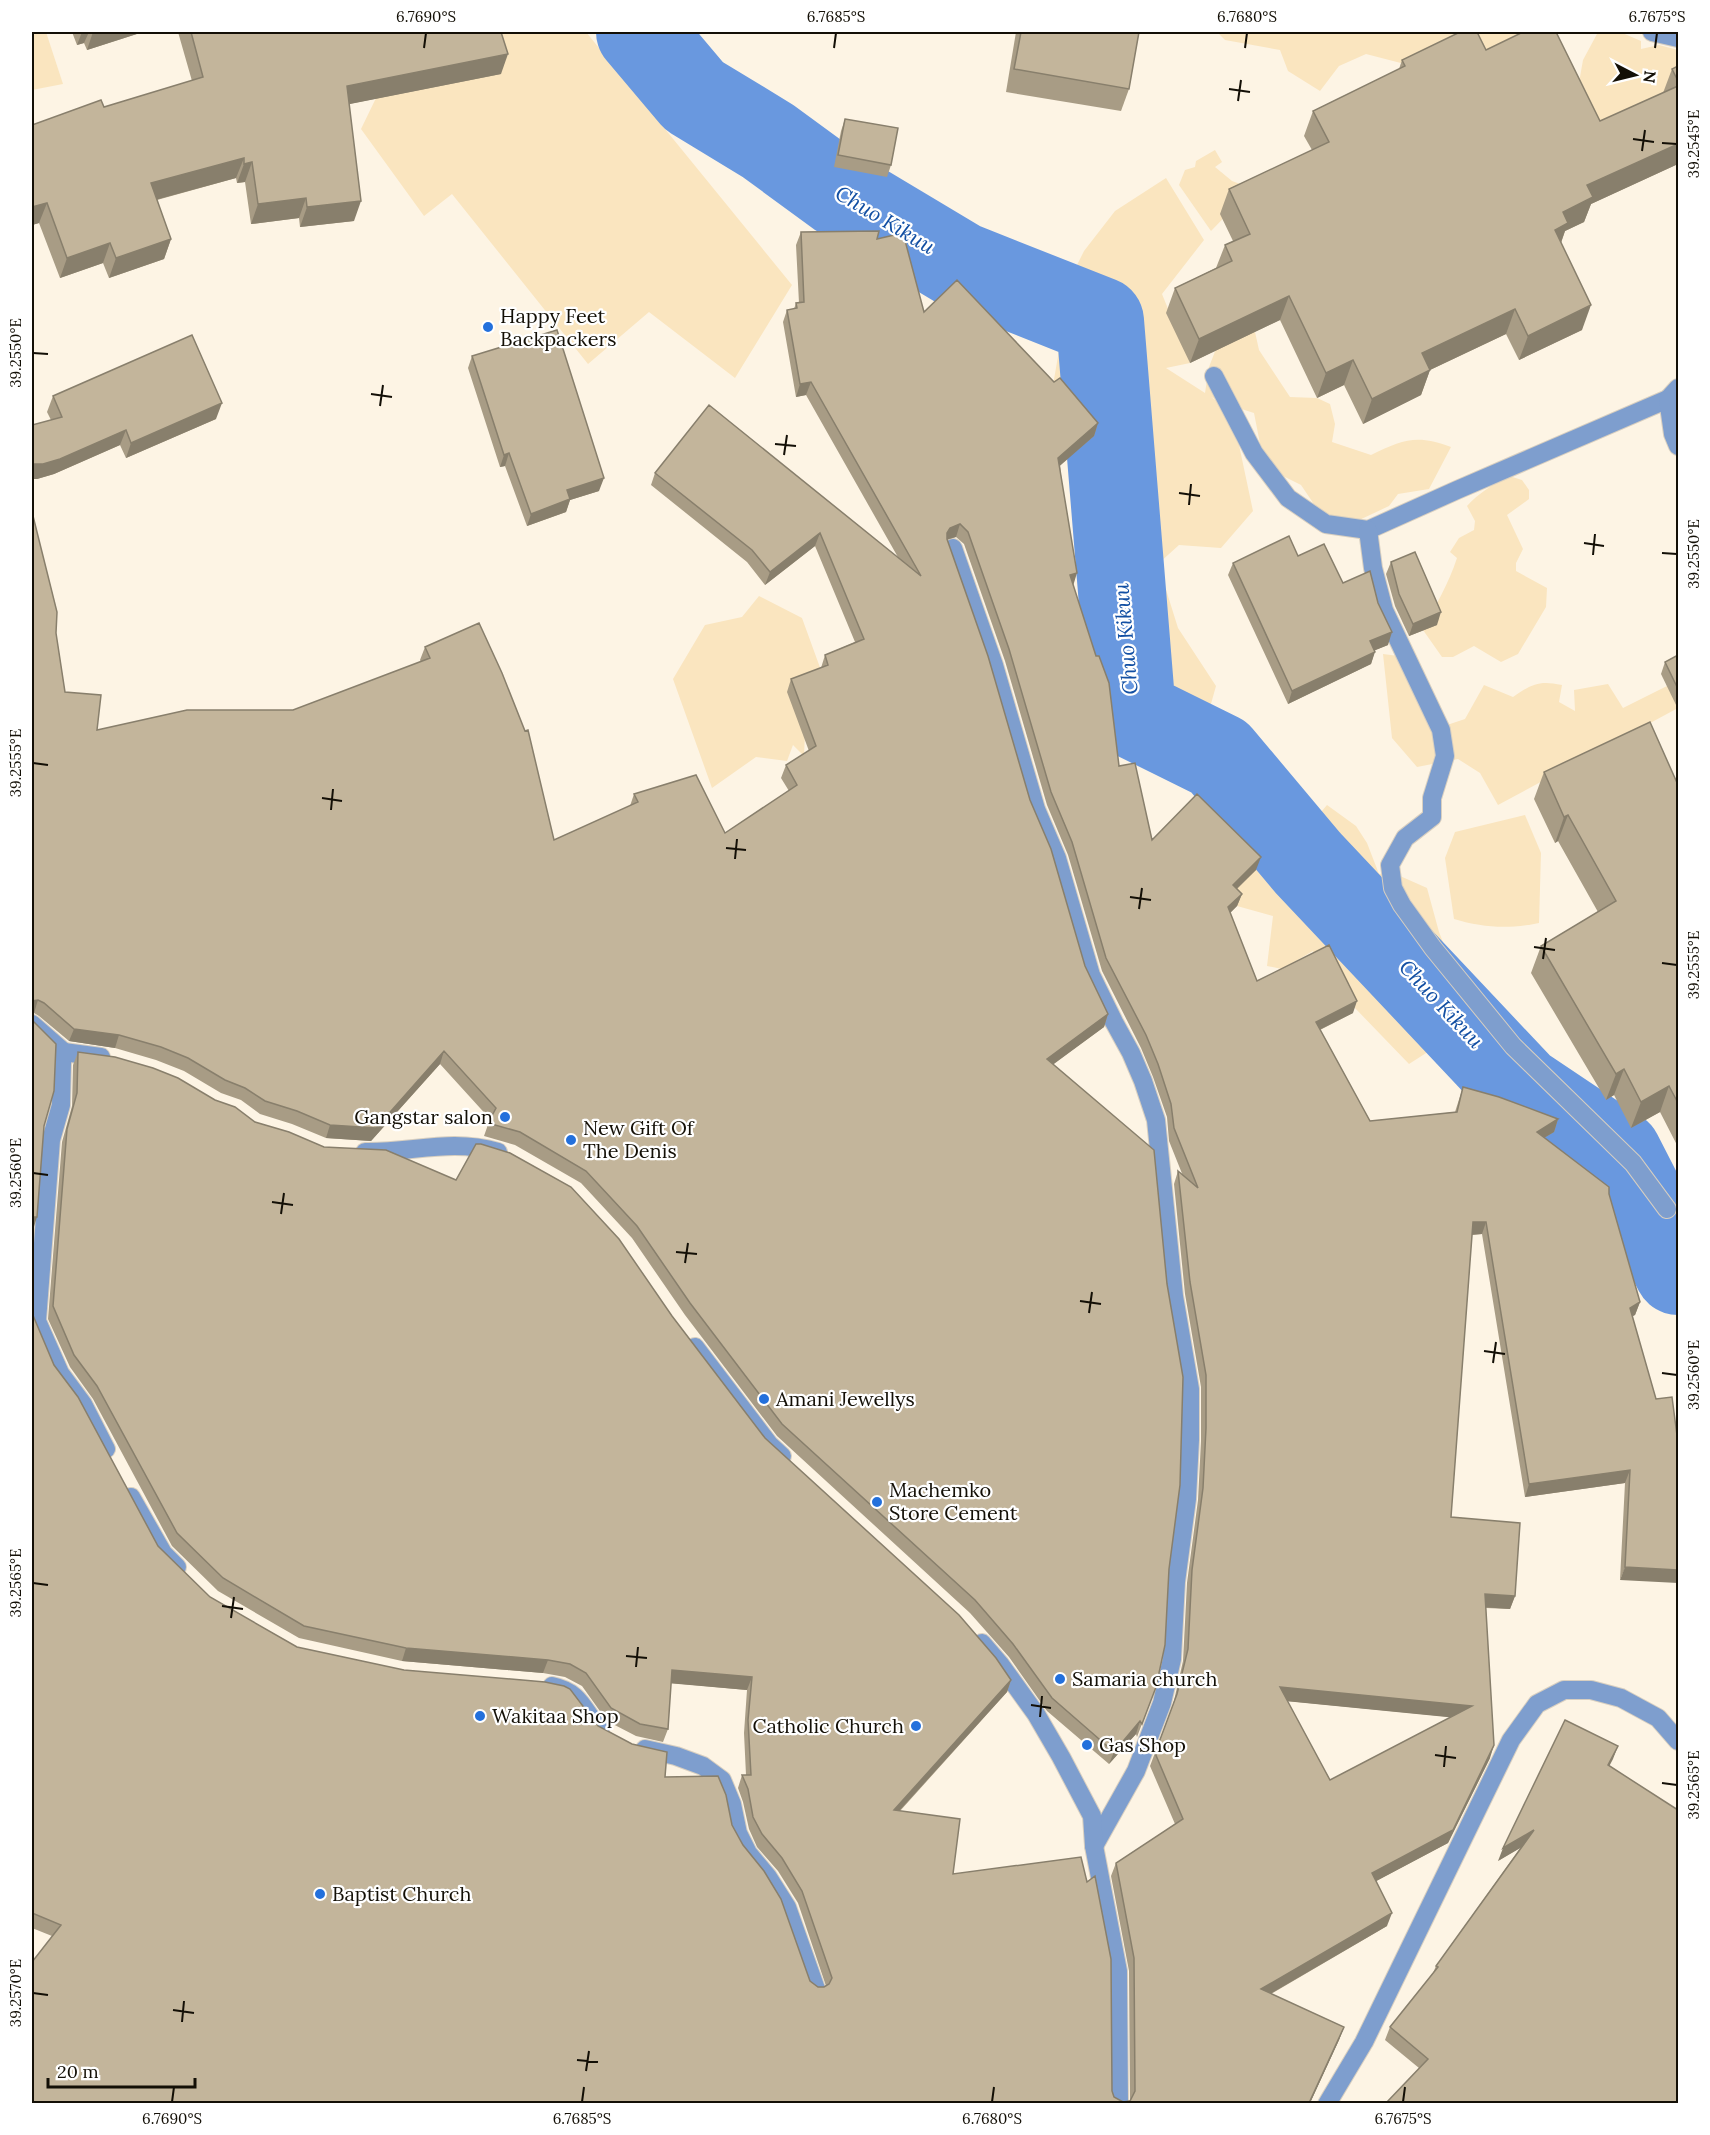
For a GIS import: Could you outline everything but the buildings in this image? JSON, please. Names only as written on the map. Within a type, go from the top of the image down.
[{"type":"street","points":[[1652,32],[1678,38]]},
{"type":"street","points":[[1214,376],[1254,453],[1288,498],[1326,524],[1368,530],[1673,393],[1673,434],[1678,446]]},
{"type":"street","points":[[1368,530],[1373,568],[1384,610],[1441,730],[1445,756],[1432,798],[1432,817],[1405,838],[1390,865],[1393,888],[1433,948],[1514,1046],[1633,1163],[1668,1209]]},
{"type":"street","points":[[953,548],[994,665],[1036,809],[1057,858],[1091,975],[1131,1053],[1156,1120],[1174,1296],[1190,1389],[1187,1499],[1177,1571],[1172,1659],[1162,1703],[1136,1771],[1094,1846]]},
{"type":"street","points":[[32,1024],[64,1052],[113,1059]]},
{"type":"street","points":[[64,1052],[61,1105],[51,1140],[37,1321],[60,1373],[83,1404],[118,1473],[163,1553],[189,1579]]},
{"type":"street","points":[[344,1151],[371,1152],[447,1145],[478,1146],[510,1155]]},
{"type":"street","points":[[682,1330],[769,1444],[795,1468]]},
{"type":"street","points":[[970,1628],[1000,1664],[1036,1714],[1092,1816],[1094,1846],[1119,1971],[1119,2103]]},
{"type":"street","points":[[534,1684],[563,1688],[573,1694],[599,1730],[612,1737]]},
{"type":"street","points":[[1328,2103],[1364,2042],[1511,1740],[1537,1704],[1564,1690],[1591,1690],[1611,1695],[1658,1718],[1678,1741]]},
{"type":"street","points":[[632,1747],[676,1756],[703,1766],[722,1780],[732,1804],[738,1833],[748,1853],[768,1876],[787,1907],[816,1989]]},
{"type":"shaded area","points":[[32,32],[46,32],[63,84],[32,90]]},
{"type":"shaded area","points":[[408,32],[586,32],[792,285],[735,378],[649,312],[588,364],[452,194],[424,216],[361,129]]},
{"type":"shaded area","points":[[1217,32],[1538,32],[1544,49],[1424,69],[1366,54],[1339,66],[1320,91],[1288,71],[1280,50],[1225,40]]},
{"type":"shaded area","points":[[1620,32],[1641,41],[1641,49],[1659,45],[1678,50],[1678,138],[1610,134],[1577,94],[1583,60],[1597,34]]},
{"type":"shaded area","points":[[1215,150],[1222,162],[1215,167],[1232,181],[1243,185],[1242,199],[1211,231],[1179,185],[1185,170],[1195,167],[1196,161]]},
{"type":"shaded area","points":[[1166,178],[1204,240],[1162,294],[1190,363],[1166,368],[1205,393],[1209,367],[1219,341],[1255,332],[1259,350],[1290,397],[1317,398],[1330,404],[1335,424],[1332,442],[1371,455],[1410,440],[1428,441],[1451,447],[1429,489],[1398,494],[1389,506],[1355,522],[1320,513],[1301,485],[1277,473],[1263,459],[1254,413],[1211,397],[1217,401],[1239,445],[1253,511],[1221,548],[1179,545],[1158,564],[1178,628],[1216,686],[1202,736],[1182,757],[1143,735],[1118,709],[1105,643],[1114,489],[1047,420],[1072,275],[1084,251],[1115,211]]},
{"type":"shaded area","points":[[1506,475],[1522,480],[1529,490],[1529,499],[1507,515],[1523,549],[1516,563],[1516,571],[1547,588],[1546,607],[1518,654],[1501,662],[1474,646],[1453,657],[1442,657],[1423,630],[1454,567],[1457,558],[1450,552],[1459,538],[1474,530],[1475,521],[1467,506]]},
{"type":"shaded area","points":[[759,596],[802,618],[822,673],[805,733],[804,756],[793,745],[787,761],[756,757],[712,788],[673,679],[705,625],[742,617]]},
{"type":"shaded area","points":[[1383,654],[1414,658],[1447,725],[1465,719],[1484,685],[1513,697],[1536,684],[1562,685],[1559,702],[1575,711],[1574,690],[1608,684],[1623,708],[1667,686],[1678,668],[1678,708],[1498,805],[1480,773],[1458,759],[1417,767],[1392,738]]},
{"type":"shaded area","points":[[1216,747],[1272,775],[1278,808],[1296,821],[1316,818],[1327,805],[1356,826],[1367,843],[1379,874],[1391,872],[1427,888],[1448,955],[1514,1036],[1487,1058],[1458,1040],[1434,1048],[1409,1064],[1354,1007],[1350,984],[1325,984],[1313,951],[1282,969],[1267,966],[1273,916],[1237,906],[1198,811],[1202,788],[1221,790],[1254,837],[1268,839],[1256,813],[1238,784],[1218,764],[1198,760],[1192,755]]},
{"type":"shaded area","points":[[1525,815],[1541,853],[1539,923],[1496,927],[1454,919],[1445,858],[1455,832]]},
{"type":"shaded area","points":[[1678,1224],[1678,1254],[1666,1228]]},
{"type":"waterway","name":"Chuo Kikuu","points":[[640,32],[694,96],[768,141],[839,193],[961,266],[1100,321],[1132,714],[1219,757],[1308,863],[1521,1089],[1618,1154],[1678,1271]]},
{"type":"place","name":"Happy Feet Backpackers","points":[[488,327]]},
{"type":"place","name":"Gangstar salon","points":[[505,1117]]},
{"type":"place","name":"New Gift Of The Denis","points":[[571,1140]]},
{"type":"place","name":"Amani Jewellys","points":[[764,1399]]},
{"type":"place","name":"Machemko Store Cement","points":[[877,1502]]},
{"type":"place","name":"Samaria church","points":[[1060,1679]]},
{"type":"place","name":"Wakitaa Shop","points":[[480,1716]]},
{"type":"place","name":"Catholic Church","points":[[916,1726]]},
{"type":"place","name":"Gas Shop","points":[[1087,1745]]},
{"type":"place","name":"Baptist Church","points":[[320,1894]]}]
